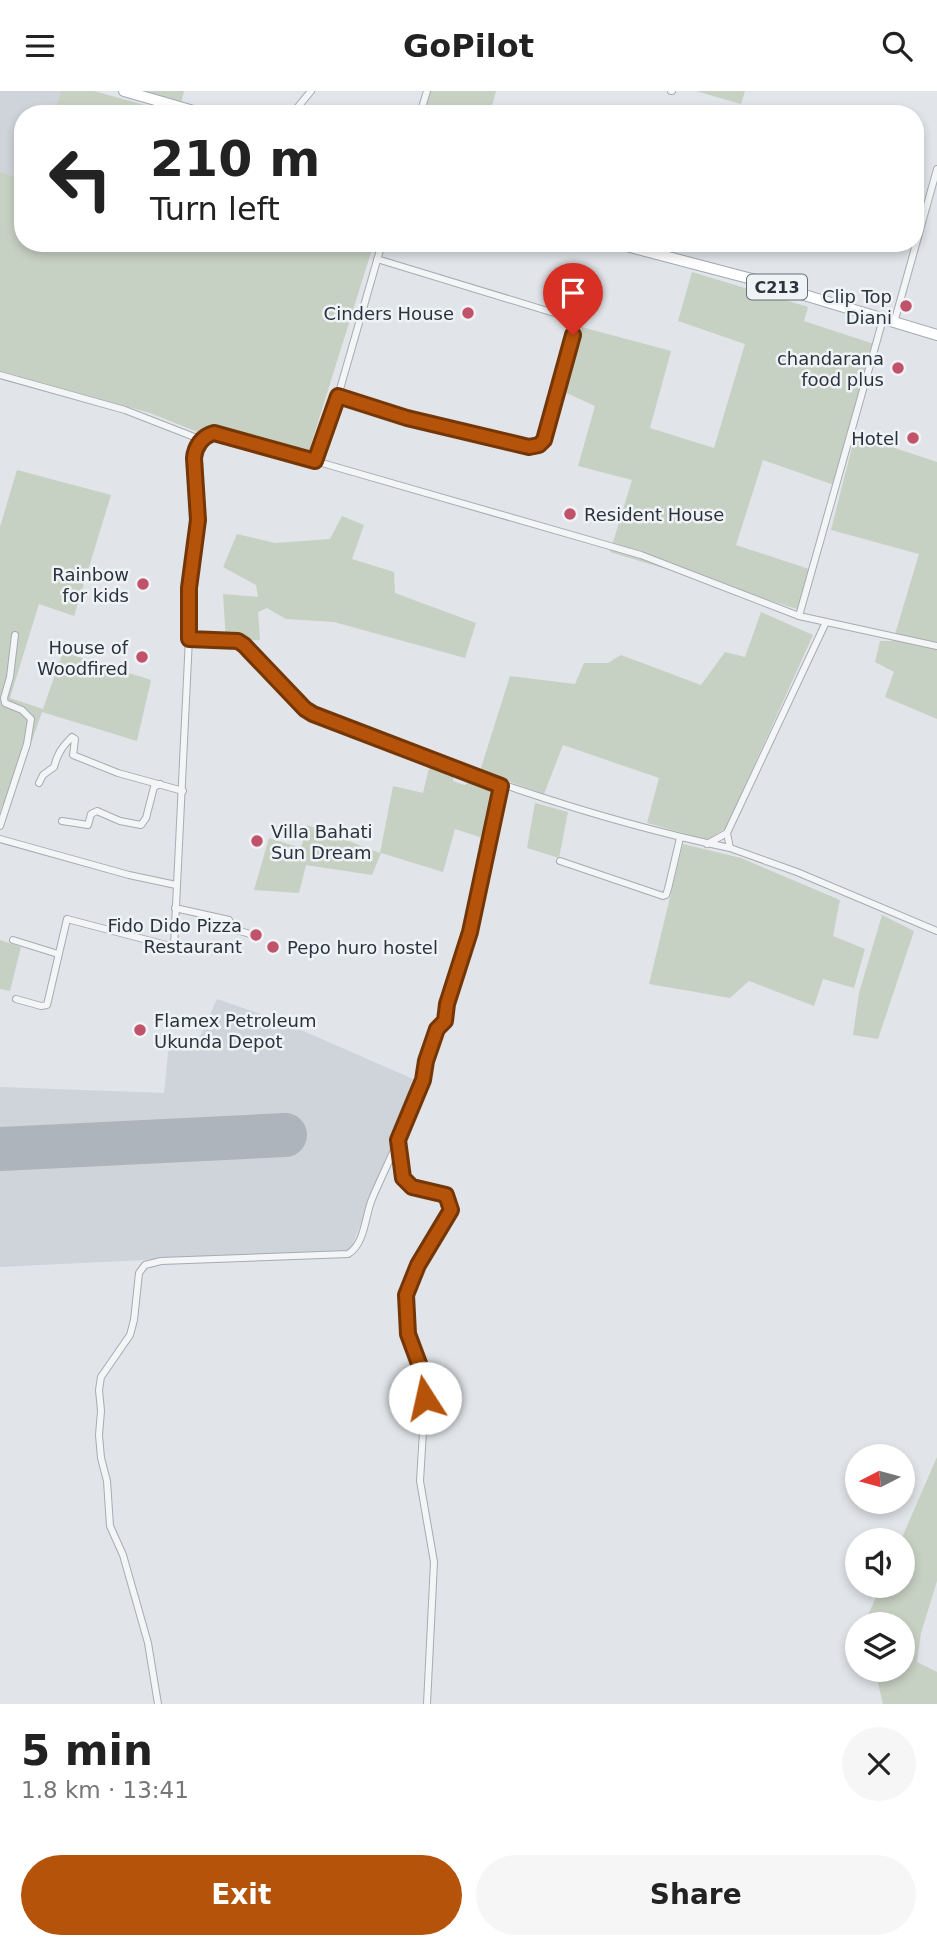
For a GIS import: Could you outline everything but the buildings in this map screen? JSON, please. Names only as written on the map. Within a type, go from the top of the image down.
[{"type":"main road","points":[[124,91],[173,105]]},
{"type":"main road","name":"C213","points":[[649,252],[748,278],[937,335]]},
{"type":"street","points":[[299,105],[311,91]]},
{"type":"street","points":[[924,209],[937,169]]},
{"type":"street","points":[[315,461],[338,396],[379,252]]},
{"type":"street","points":[[799,616],[910,252]]},
{"type":"street","points":[[338,396],[407,418],[529,447],[539,445],[544,440],[573,335],[570,323],[564,316],[377,259]]},
{"type":"street","points":[[0,375],[125,409],[202,440]]},
{"type":"street","points":[[16,999],[41,1006],[47,1005],[65,921],[69,919],[174,947],[183,791],[189,580],[198,520],[194,458],[202,440],[209,435],[218,434],[641,555],[799,616],[937,646]]},
{"type":"street","points":[[730,848],[727,833],[826,622]]},
{"type":"street","points":[[0,826],[2,810],[27,744],[31,719],[22,710],[5,703],[4,698],[10,677],[15,635]]},
{"type":"street","points":[[189,639],[238,641],[313,714],[501,786],[680,838],[730,848],[797,872],[937,931]]},
{"type":"street","points":[[40,783],[43,775],[54,767],[55,758],[61,748],[72,737],[75,739],[72,755],[118,773],[183,791]]},
{"type":"street","points":[[62,821],[88,825],[91,814],[97,811],[120,821],[141,825],[146,818],[153,787],[162,784]]},
{"type":"street","points":[[158,1704],[148,1643],[123,1555],[110,1526],[107,1481],[99,1435],[101,1377],[130,1335],[139,1273],[145,1265],[161,1261],[348,1254],[355,1247],[423,1080],[426,1061],[437,1029],[445,1021],[447,1004],[470,932],[501,786]]},
{"type":"street","points":[[707,843],[727,833]]},
{"type":"street","points":[[560,861],[663,896],[666,895],[680,838]]},
{"type":"street","points":[[0,839],[129,875],[177,885]]},
{"type":"street","points":[[175,908],[229,920],[233,929],[250,934]]},
{"type":"street","points":[[13,940],[58,954]]},
{"type":"street","points":[[398,1140],[403,1178],[412,1187],[446,1195],[451,1210],[418,1265],[406,1295],[408,1334],[421,1369],[425,1398],[419,1481],[434,1562],[426,1704]]},
{"type":"shaded area","points":[[0,91],[61,91],[56,105],[14,105],[14,176],[0,172]]},
{"type":"shaded area","points":[[217,999],[278,1020],[420,1082],[350,1250],[0,1267],[0,1087],[164,1093],[169,1044],[197,1044]]},
{"type":"green space","points":[[61,91],[94,91],[145,105],[56,105]]},
{"type":"green space","points":[[143,91],[184,91],[181,104]]},
{"type":"green space","points":[[430,91],[496,91],[492,105],[426,105]]},
{"type":"green space","points":[[696,91],[745,91],[741,104]]},
{"type":"green space","points":[[0,172],[14,176],[14,252],[371,252],[308,454],[218,429],[200,433],[150,413],[0,371]]},
{"type":"green space","points":[[692,272],[808,307],[804,321],[874,344],[834,485],[763,460],[736,545],[809,569],[797,609],[610,552],[632,480],[578,466],[595,406],[558,389],[574,325],[671,351],[650,428],[714,448],[745,344],[678,321]]},
{"type":"green space","points":[[855,435],[937,462],[937,719],[885,697],[894,672],[875,662],[880,641],[893,641],[919,554],[831,530]]},
{"type":"green space","points":[[17,470],[111,495],[74,616],[39,604],[10,698],[43,709],[63,652],[151,680],[137,741],[42,712],[11,801],[3,804],[0,812],[0,527]]},
{"type":"green space","points":[[342,516],[364,525],[352,559],[394,572],[395,593],[476,623],[465,658],[334,622],[286,619],[267,608],[258,612],[260,640],[226,641],[223,594],[258,597],[256,585],[223,567],[237,534],[275,543],[330,539]]},
{"type":"green space","points":[[761,612],[813,635],[726,828],[707,840],[647,823],[659,778],[563,745],[544,794],[480,771],[510,676],[575,684],[584,663],[608,663],[621,655],[701,685],[725,652],[745,657]]},
{"type":"green space","points":[[429,768],[453,775],[453,781],[464,785],[470,782],[494,790],[486,839],[455,829],[443,872],[381,853],[372,875],[306,865],[299,893],[254,890],[269,838],[301,848],[307,825],[380,853],[393,786],[423,793]]},
{"type":"green space","points":[[535,803],[568,812],[559,858],[527,848]]},
{"type":"green space","points":[[683,844],[741,858],[840,900],[833,936],[865,949],[854,988],[823,979],[814,1006],[749,981],[730,998],[649,984]]},
{"type":"green space","points":[[882,915],[914,931],[878,1039],[853,1035],[859,993]]},
{"type":"green space","points":[[0,940],[21,947],[10,991],[0,989]]},
{"type":"green space","points":[[937,1457],[937,1581],[921,1633],[917,1662],[937,1672],[937,1704],[883,1704],[878,1682],[915,1682],[915,1612],[869,1612],[876,1598],[915,1598],[915,1528],[906,1528],[912,1514],[915,1514],[915,1508]]},
{"type":"runway","points":[[0,1149],[285,1135]]},
{"type":"place","name":"Clip Top Diani","points":[[906,306]]},
{"type":"place","name":"Cinders House","points":[[468,313]]},
{"type":"place","name":"chandarana food plus","points":[[898,368]]},
{"type":"place","name":"Hotel","points":[[913,438]]},
{"type":"place","name":"Resident House","points":[[570,514]]},
{"type":"place","name":"Rainbow for kids","points":[[143,584]]},
{"type":"place","name":"House of Woodfired","points":[[142,657]]},
{"type":"place","name":"Villa Bahati Sun Dream","points":[[257,841]]},
{"type":"place","name":"Fido Dido Pizza Restaurant","points":[[256,935]]},
{"type":"place","name":"Pepo huro hostel","points":[[273,947]]},
{"type":"place","name":"Flamex Petroleum Ukunda Depot","points":[[140,1030]]},
{"type":"route","points":[[425,1398],[421,1369],[408,1334],[406,1295],[418,1265],[451,1210],[446,1195],[412,1187],[403,1178],[398,1140],[423,1080],[426,1061],[437,1029],[445,1021],[447,1004],[470,932],[501,786],[313,714],[238,641],[189,639],[190,572],[198,520],[194,458],[202,440],[214,433],[315,461],[338,396],[407,418],[529,447],[539,445],[544,440],[573,335]]}]
